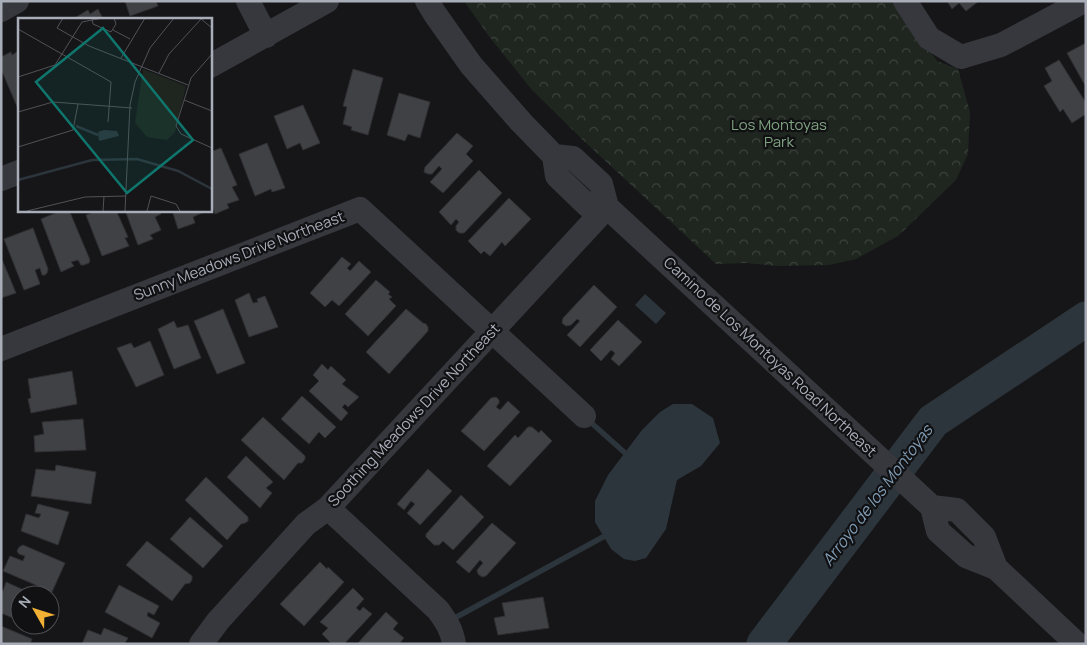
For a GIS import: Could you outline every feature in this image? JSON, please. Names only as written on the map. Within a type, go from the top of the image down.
[{"type":"street","points":[[1,10],[16,1]]},
{"type":"street","points":[[248,1],[266,36]]},
{"type":"street","points":[[211,65],[327,1]]},
{"type":"street","points":[[427,1],[471,65],[554,156],[557,176],[588,206],[607,207]]},
{"type":"street","points":[[905,1],[929,38],[961,57],[1000,45],[1084,1]]},
{"type":"street","points":[[1,179],[18,172]]},
{"type":"street","name":"Soothing Meadows Drive Northeast","points":[[201,644],[218,621],[306,524],[328,508],[607,207]]},
{"type":"street","name":"Camino de Los Montoyas Road Northeast","points":[[607,207],[927,503],[957,510],[984,537],[996,568],[1077,644]]},
{"type":"street","name":"Sunny Meadows Drive Northeast","points":[[1,349],[360,209],[584,416]]},
{"type":"street","points":[[328,508],[438,610],[447,622],[454,644]]},
{"type":"green space","name":"Los Montoyas Park","points":[[464,1],[894,1],[937,61],[958,69],[970,112],[968,154],[956,180],[898,236],[856,259],[829,265],[716,264],[532,90],[488,35]]},
{"type":"shaded area","points":[[645,294],[666,313],[656,324],[635,305]]},
{"type":"shaded area","points":[[673,404],[692,404],[713,418],[720,443],[701,466],[677,480],[666,529],[646,558],[635,561],[624,559],[611,549],[595,522],[595,501],[608,475],[642,430],[660,412]]},
{"type":"building","points":[[125,1],[156,1],[158,6],[130,16]]},
{"type":"building","points":[[947,1],[979,1],[966,11],[959,3],[952,9]]},
{"type":"building","points":[[98,9],[102,18],[75,18],[88,10],[90,14]]},
{"type":"building","points":[[1086,43],[1086,87],[1067,53]]},
{"type":"building","points":[[18,48],[18,109],[1,69],[1,57],[11,52],[12,55],[17,52]]},
{"type":"building","points":[[1059,60],[1086,103],[1086,114],[1072,123],[1063,109],[1060,112],[1044,86],[1052,81],[1045,68]]},
{"type":"building","points":[[353,69],[383,78],[368,135],[351,130],[352,127],[343,124],[347,107],[343,106]]},
{"type":"building","points":[[399,93],[430,102],[420,138],[408,134],[405,141],[387,135]]},
{"type":"building","points":[[303,105],[320,143],[303,150],[300,143],[287,149],[274,116]]},
{"type":"building","points":[[457,133],[473,146],[466,154],[473,161],[443,193],[430,182],[442,169],[439,166],[432,174],[428,174],[424,172],[425,167]]},
{"type":"building","points":[[267,143],[285,188],[272,192],[271,189],[255,196],[239,154]]},
{"type":"building","points":[[221,148],[237,185],[232,187],[239,200],[227,204],[229,208],[215,214],[211,204],[211,152]]},
{"type":"building","points":[[479,170],[502,193],[464,233],[459,233],[456,230],[456,226],[459,222],[456,219],[451,225],[439,212]]},
{"type":"building","points":[[509,198],[531,219],[505,246],[502,242],[490,256],[484,251],[481,254],[468,241]]},
{"type":"building","points":[[61,211],[69,211],[90,260],[89,263],[81,265],[78,260],[71,262],[74,266],[61,272],[41,219]]},
{"type":"building","points":[[97,211],[116,211],[128,237],[125,238],[129,246],[102,256],[86,215]]},
{"type":"building","points":[[125,211],[160,211],[161,214],[155,217],[161,230],[150,235],[153,239],[138,245]]},
{"type":"building","points":[[172,211],[204,211],[193,217],[195,223],[178,229]]},
{"type":"building","points":[[33,228],[48,269],[45,275],[42,275],[40,268],[35,270],[40,284],[24,290],[4,239]]},
{"type":"building","points":[[1,257],[16,293],[1,298]]},
{"type":"building","points":[[342,257],[351,264],[347,268],[350,271],[359,261],[371,272],[339,306],[332,300],[325,307],[310,293]]},
{"type":"building","points":[[376,280],[390,292],[388,294],[392,297],[389,299],[396,306],[368,336],[345,314]]},
{"type":"building","points":[[594,285],[617,307],[580,347],[567,335],[580,321],[577,319],[571,325],[566,326],[562,323],[563,318]]},
{"type":"building","points":[[249,293],[253,303],[258,302],[257,299],[265,296],[278,327],[249,337],[235,300]]},
{"type":"building","points":[[223,309],[245,363],[217,374],[194,321]]},
{"type":"building","points":[[406,309],[426,324],[428,331],[389,374],[366,352]]},
{"type":"building","points":[[618,320],[642,342],[619,366],[611,359],[615,353],[611,350],[601,361],[590,350]]},
{"type":"building","points":[[174,321],[177,328],[188,325],[201,358],[174,369],[158,329]]},
{"type":"building","points":[[150,341],[164,375],[136,387],[117,348],[131,343],[134,348]]},
{"type":"building","points":[[322,364],[328,370],[331,366],[346,380],[342,384],[359,397],[348,407],[345,404],[342,407],[348,413],[341,421],[309,391],[319,381],[313,375]]},
{"type":"building","points":[[72,371],[77,404],[31,413],[28,399],[31,398],[28,379]]},
{"type":"building","points":[[302,396],[336,427],[325,438],[319,432],[309,444],[281,419]]},
{"type":"building","points":[[496,397],[499,403],[496,407],[500,410],[508,401],[520,412],[484,451],[461,431],[491,398]]},
{"type":"building","points":[[263,417],[305,456],[302,463],[298,463],[284,480],[241,440]]},
{"type":"building","points":[[83,419],[86,450],[35,452],[34,436],[44,434],[42,422]]},
{"type":"building","points":[[528,427],[532,427],[539,433],[541,430],[552,441],[510,486],[487,466],[515,435],[518,438]]},
{"type":"building","points":[[246,456],[273,482],[266,488],[272,493],[260,508],[227,477]]},
{"type":"building","points":[[56,465],[96,472],[91,504],[31,496],[36,469],[55,471]]},
{"type":"building","points":[[428,469],[452,491],[420,525],[407,513],[415,504],[411,501],[404,510],[397,504]]},
{"type":"building","points":[[206,477],[248,517],[248,521],[241,524],[227,540],[185,500]]},
{"type":"building","points":[[461,495],[484,517],[453,550],[443,541],[439,545],[434,545],[426,537],[426,534]]},
{"type":"building","points":[[38,504],[69,512],[58,545],[21,531],[26,514],[39,518],[41,514],[35,513]]},
{"type":"building","points":[[190,517],[223,546],[203,568],[170,539]]},
{"type":"building","points":[[492,523],[516,543],[486,576],[482,577],[478,574],[477,570],[483,563],[480,560],[469,573],[456,562]]},
{"type":"building","points":[[147,541],[192,576],[190,583],[185,584],[172,601],[126,565]]},
{"type":"building","points":[[23,545],[65,563],[55,585],[36,585],[3,571],[10,556],[23,561],[25,556],[17,551]]},
{"type":"building","points":[[320,562],[344,582],[304,626],[280,604]]},
{"type":"building","points":[[6,582],[13,585],[10,585],[10,617],[1,613],[1,590],[3,591]]},
{"type":"building","points":[[119,585],[159,606],[154,615],[148,612],[147,616],[160,623],[152,638],[105,612]]},
{"type":"building","points":[[353,588],[364,599],[356,608],[360,611],[363,607],[372,614],[344,644],[332,644],[322,634],[328,628],[320,622]]},
{"type":"building","points":[[543,597],[549,628],[498,635],[494,618],[505,616],[502,603]]},
{"type":"building","points":[[386,612],[398,623],[393,629],[404,638],[399,644],[357,644]]},
{"type":"building","points":[[1,626],[10,630],[10,635],[22,635],[32,639],[30,644],[1,644]]},
{"type":"building","points":[[104,628],[128,638],[125,643],[129,644],[82,644],[88,630],[101,635]]},
{"type":"waterway","name":"Arroyo de los Montoyas","points":[[764,644],[933,421],[1086,319]]},
{"type":"waterway","points":[[587,419],[624,452]]},
{"type":"waterway","points":[[451,620],[603,537]]}]
